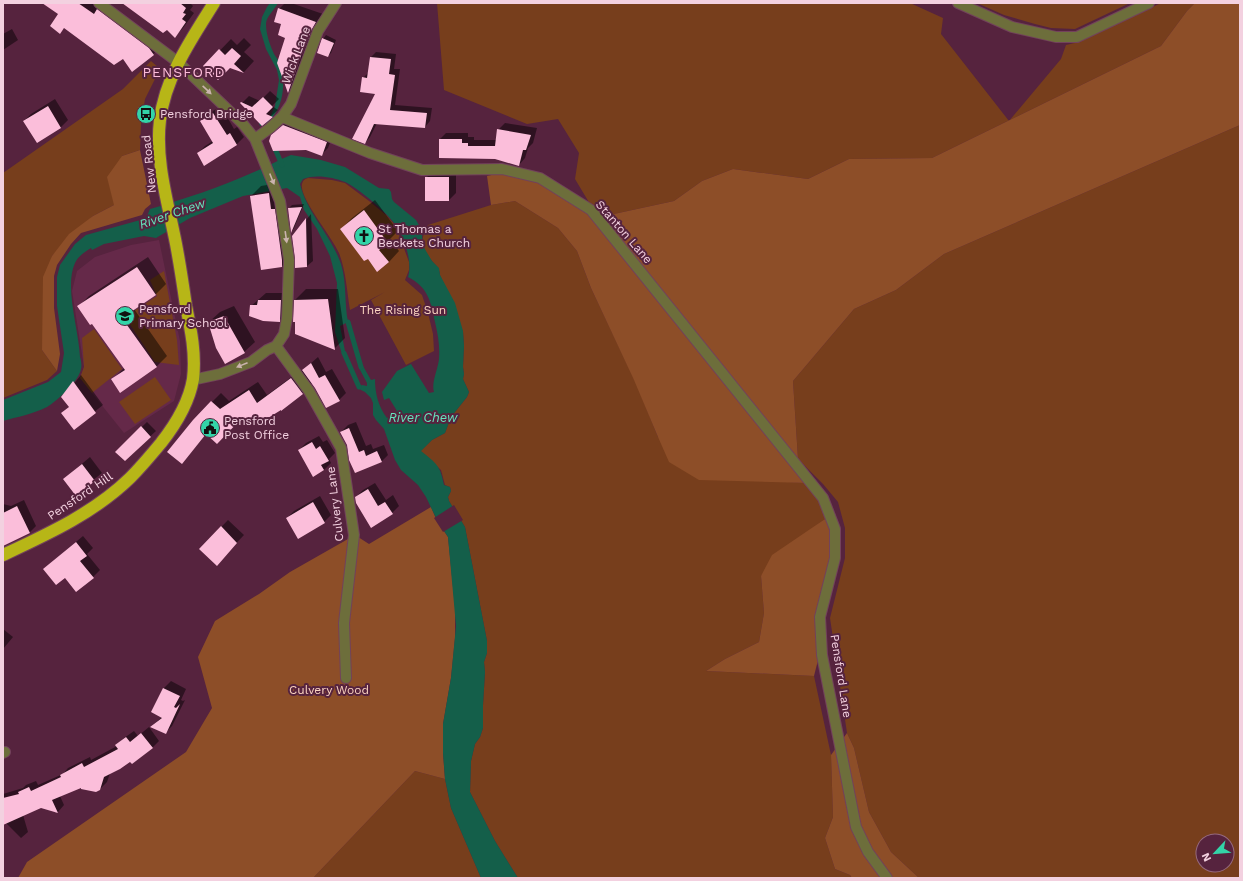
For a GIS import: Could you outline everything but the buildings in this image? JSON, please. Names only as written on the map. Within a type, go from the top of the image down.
[{"type":"highway","name":"New Road","points":[[192,380],[193,348],[159,149],[160,118],[167,92],[179,63],[214,3]]},
{"type":"highway","name":"Pensford Hill","points":[[3,555],[71,521],[100,502],[129,480],[152,454],[173,426],[186,404],[192,380]]},
{"type":"street","name":"Wick Lane","points":[[282,117],[291,104],[318,31],[335,3]]},
{"type":"street","points":[[958,3],[1012,27],[1056,37],[1077,37],[1148,3]]},
{"type":"street","points":[[101,4],[179,63],[243,124],[255,139],[280,198],[289,260],[287,318],[284,334],[276,346],[267,350],[251,362],[220,374],[192,380]]},
{"type":"street","points":[[255,139],[282,117]]},
{"type":"street","name":"Stanton Lane","points":[[282,117],[370,153],[422,170],[502,169],[540,178],[591,210],[792,459]]},
{"type":"street","name":"Culvery Lane","points":[[276,346],[309,391],[341,448],[354,535],[344,623],[346,678]]},
{"type":"street","name":"Pensford Lane","points":[[792,459],[823,498],[836,529],[834,558],[820,617],[822,655],[856,828],[868,852],[887,878]]},
{"type":"shaded area","name":"Pensford Primary School","points":[[159,240],[180,341],[181,374],[174,401],[124,433],[80,378],[84,367],[72,291],[77,271],[95,257],[131,245]]},
{"type":"green space","points":[[437,3],[910,3],[943,18],[941,34],[1009,121],[932,158],[849,159],[808,179],[733,169],[702,181],[674,201],[600,217],[593,209],[575,179],[579,153],[558,119],[527,124],[444,90]]},
{"type":"green space","points":[[977,3],[1130,3],[1075,29],[1051,28],[1035,24],[1004,15]]},
{"type":"green space","points":[[1161,3],[1195,3],[1187,11],[1161,46],[1010,120],[1061,59],[1066,45],[1079,42]]},
{"type":"green space","points":[[1195,3],[1240,3],[1240,125],[944,254],[896,290],[854,309],[793,381],[798,459],[600,217],[674,201],[702,181],[733,169],[808,179],[849,159],[932,158],[1161,46],[1187,11]]},
{"type":"green space","points":[[151,61],[160,69],[145,99],[141,124],[140,150],[122,156],[114,205],[93,216],[52,256],[42,350],[57,371],[47,380],[3,398],[3,173],[123,89]]},
{"type":"green space","points":[[1240,125],[1240,878],[919,878],[891,852],[869,812],[854,748],[847,733],[830,618],[845,558],[845,528],[838,502],[823,484],[798,459],[793,381],[854,309],[896,290],[944,254]]},
{"type":"green space","points":[[140,150],[151,204],[145,209],[142,215],[81,233],[71,244],[57,265],[54,276],[54,308],[60,354],[57,371],[42,350],[43,277],[52,256],[69,234],[93,216],[114,205],[107,177],[122,156]]},
{"type":"green space","points":[[501,173],[538,182],[590,211],[807,483],[699,480],[669,462],[634,380],[591,288],[577,251],[558,228],[515,201],[491,205],[487,176]]},
{"type":"green space","name":"The Rising Sun","points":[[308,178],[332,180],[345,183],[386,215],[395,225],[409,262],[409,270],[405,280],[422,295],[433,334],[434,351],[406,365],[371,300],[385,292],[350,310],[345,274],[339,253],[311,208],[302,190],[302,183]]},
{"type":"green space","points":[[515,201],[558,228],[577,251],[591,288],[636,383],[658,437],[770,481],[807,483],[820,500],[828,517],[817,525],[761,576],[764,613],[759,642],[725,659],[706,671],[814,676],[831,755],[833,817],[825,838],[835,869],[850,875],[852,878],[518,878],[495,841],[470,792],[471,761],[475,744],[480,737],[483,728],[484,662],[487,653],[487,641],[465,527],[449,501],[448,497],[451,491],[450,487],[445,485],[441,470],[420,451],[432,440],[445,433],[451,417],[467,397],[469,392],[463,379],[463,332],[438,269],[424,248],[423,235],[428,225],[491,205]]},
{"type":"green space","points":[[164,271],[177,340],[179,365],[155,362],[125,317],[157,296],[150,280]]},
{"type":"green space","points":[[94,329],[122,369],[92,393],[80,378],[84,367],[82,338]]},
{"type":"green space","points":[[155,377],[171,400],[135,424],[119,402]]},
{"type":"green space","name":"Culvery Wood","points":[[431,507],[437,521],[448,537],[455,607],[455,638],[451,678],[443,724],[445,779],[415,771],[313,878],[18,878],[27,862],[186,752],[212,708],[198,657],[215,621],[259,594],[290,572],[355,535],[369,544]]},
{"type":"green space","points":[[828,517],[832,529],[830,559],[819,656],[814,676],[706,671],[725,659],[759,642],[764,613],[761,576],[772,555]]},
{"type":"green space","points":[[847,733],[854,748],[869,812],[891,852],[919,878],[852,878],[850,875],[835,869],[825,838],[833,817],[831,755]]},
{"type":"green space","points":[[415,771],[445,779],[451,808],[481,878],[313,878]]},
{"type":"water","points":[[270,3],[278,3],[266,21],[266,28],[271,47],[280,64],[283,90],[281,100],[274,115],[268,122],[260,126],[259,123],[270,117],[275,106],[279,80],[277,70],[266,49],[260,29],[262,17]]},
{"type":"water","name":"River Chew","points":[[291,155],[321,160],[345,167],[379,188],[389,189],[394,202],[416,220],[423,232],[423,246],[432,261],[439,268],[440,275],[455,303],[463,331],[463,379],[469,392],[467,397],[451,417],[445,433],[432,440],[421,451],[437,465],[444,485],[450,487],[451,491],[448,497],[449,501],[465,527],[487,641],[487,653],[484,662],[483,728],[480,737],[475,744],[471,761],[470,792],[495,841],[518,878],[481,878],[451,808],[445,779],[443,753],[443,724],[451,678],[456,626],[448,537],[418,485],[401,470],[395,460],[384,429],[373,415],[373,403],[371,398],[365,392],[357,388],[362,385],[367,386],[367,383],[359,368],[363,366],[371,380],[375,379],[381,409],[387,418],[397,411],[389,398],[384,400],[382,392],[397,371],[411,364],[429,393],[434,392],[434,380],[439,359],[438,336],[434,315],[428,296],[420,285],[408,277],[409,264],[407,249],[404,241],[398,228],[378,206],[350,185],[335,179],[308,177],[303,179],[300,184],[308,205],[337,253],[343,271],[348,322],[340,326],[345,351],[342,354],[335,332],[337,283],[330,256],[317,229],[304,210],[300,197],[287,188],[243,196],[190,218],[156,238],[144,236],[104,244],[92,250],[91,248],[80,256],[75,263],[71,284],[71,296],[81,363],[79,374],[67,390],[47,407],[3,421],[3,400],[48,382],[61,372],[64,353],[57,306],[57,277],[60,265],[75,244],[86,235],[144,219],[150,209],[215,188]]},
{"type":"pier","points":[[454,505],[463,520],[443,532],[434,518]]},
{"type":"waterway","points":[[276,151],[282,165]]},
{"type":"waterway","name":"River Chew","points":[[348,322],[361,367]]},
{"type":"waterway","name":"River Chew","points":[[344,353],[359,387]]},
{"type":"place","name":"Pensford Bridge","points":[[146,114]]},
{"type":"place","name":"St Thomas a Beckets Church","points":[[364,236]]},
{"type":"place","name":"Pensford Primary School","points":[[125,316]]},
{"type":"place","name":"Pensford Post Office","points":[[210,428]]},
{"type":"district","name":"PENSFORD","points":[[184,72]]}]
